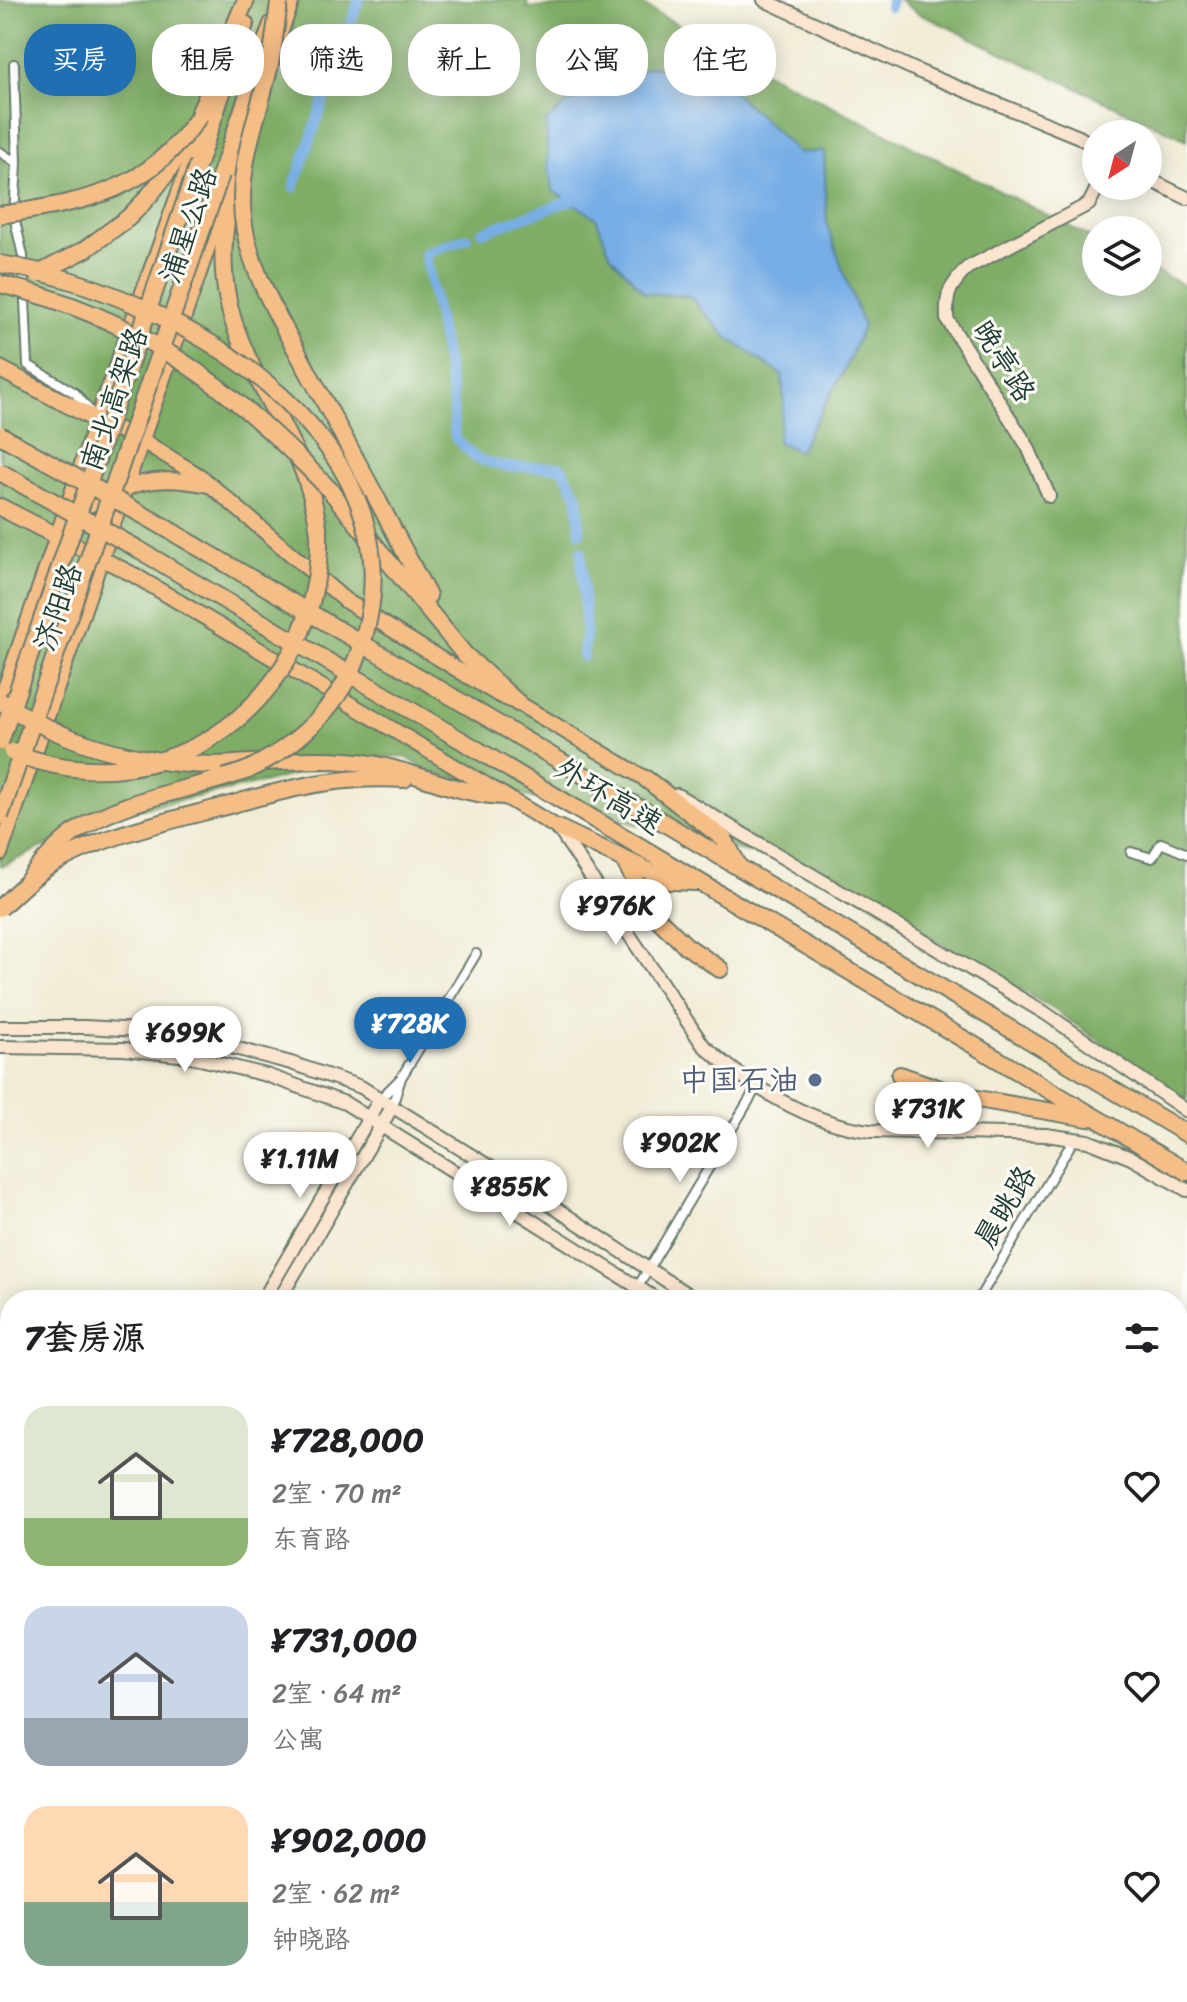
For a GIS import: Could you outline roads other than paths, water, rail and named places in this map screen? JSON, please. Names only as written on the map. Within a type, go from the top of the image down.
[{"type":"highway","points":[[0,291],[86,249],[128,218],[159,187],[200,115],[246,0]]},
{"type":"highway","name":"南北高架路","points":[[0,744],[253,0]]},
{"type":"highway","points":[[0,744],[41,762],[95,769],[132,767],[176,755],[216,735],[252,706],[281,672],[303,631],[312,605],[318,570],[319,533],[313,497],[298,453],[239,339],[228,305],[222,269],[225,216],[270,65],[283,1]]},
{"type":"highway","name":"南北高架路","points":[[0,816],[283,1]]},
{"type":"highway","points":[[0,215],[78,200],[138,178],[168,155],[200,115]]},
{"type":"highway","points":[[250,132],[243,170],[242,204],[245,231],[257,269],[274,309],[431,602],[434,617]]},
{"type":"highway","points":[[0,264],[64,279],[144,309],[219,349],[264,381],[308,424],[341,468],[360,508],[369,536],[373,565],[370,612],[357,658],[334,700],[302,736],[269,760],[248,770],[109,812],[75,832],[52,851],[28,881],[0,908]]},
{"type":"highway","points":[[0,284],[45,296],[96,315],[168,351],[211,379],[252,412],[329,489],[465,655],[518,703]]},
{"type":"highway","points":[[0,369],[97,420]]},
{"type":"highway","name":"外环高速","points":[[0,435],[178,535],[1187,1134]]},
{"type":"highway","name":"外环高速","points":[[0,472],[162,563],[1187,1172]]},
{"type":"highway","points":[[0,507],[57,536]]},
{"type":"highway","points":[[0,702],[49,729],[95,747],[167,763],[356,762],[384,766],[480,796],[503,796]]},
{"type":"highway","points":[[28,881],[65,858],[101,843],[329,780],[359,777],[437,781]]},
{"type":"highway","points":[[646,779],[724,839],[740,868]]},
{"type":"highway","points":[[558,828],[670,881],[699,882]]},
{"type":"highway","points":[[624,860],[654,915],[685,945],[720,969]]},
{"type":"highway","points":[[900,1075],[960,1096],[1097,1119]]},
{"type":"main road","name":"浦星公路","points":[[57,536],[246,0]]},
{"type":"main road","name":"浦星公路","points":[[102,558],[283,1]]},
{"type":"main road","points":[[97,420],[141,440],[201,477],[346,601],[499,695],[518,703],[646,779]]},
{"type":"main road","points":[[64,516],[147,481],[172,478],[208,485]]},
{"type":"main road","points":[[57,536],[102,558],[558,828]]},
{"type":"main road","name":"济阳路","points":[[0,702],[57,536]]},
{"type":"main road","name":"济阳路","points":[[0,854],[102,558]]},
{"type":"street","points":[[764,0],[920,72],[1082,139]]},
{"type":"street","points":[[14,64],[17,163],[14,216],[23,256],[28,365],[75,393],[97,420]]},
{"type":"street","points":[[0,152],[17,163]]},
{"type":"street","points":[[1162,186],[1187,198]]},
{"type":"street","name":"晚亭路","points":[[1049,496],[1028,447],[947,319],[946,297],[967,268],[1089,204],[1091,200]]},
{"type":"street","points":[[646,779],[1045,1013],[1187,1111]]},
{"type":"street","points":[[558,828],[689,1028],[718,1058],[758,1085],[820,1120],[846,1128],[1046,1135],[1088,1141],[1131,1158],[1187,1190]]},
{"type":"street","points":[[1131,852],[1152,858],[1161,843],[1187,854]]},
{"type":"street","points":[[269,1290],[476,954]]},
{"type":"street","points":[[0,1027],[139,1030],[197,1038],[291,1063],[361,1087],[681,1290]]},
{"type":"street","points":[[0,1047],[124,1049],[188,1056],[266,1075],[345,1103],[643,1290]]},
{"type":"street","points":[[636,1290],[758,1085]]},
{"type":"street","points":[[284,1290],[375,1121]]},
{"type":"street","name":"晨眺路","points":[[984,1290],[1074,1139]]},
{"type":"water","points":[[648,67],[664,68],[664,96],[738,96],[799,153],[824,151],[827,225],[863,326],[846,367],[799,451],[777,442],[784,403],[782,375],[728,338],[689,296],[645,293],[611,256],[596,218],[553,191],[548,167],[546,122],[568,103],[584,96],[648,96]]},
{"type":"waterway","points":[[294,187],[359,0]]},
{"type":"waterway","points":[[890,7],[891,0]]},
{"type":"waterway","points":[[482,232],[581,197]]},
{"type":"waterway","points":[[467,238],[425,253],[452,392],[455,438],[477,459],[506,467],[561,467],[578,496],[580,533]]},
{"type":"waterway","points":[[581,551],[586,634],[583,657]]},
{"type":"place","name":"中国石油","points":[[815,1080]]}]
